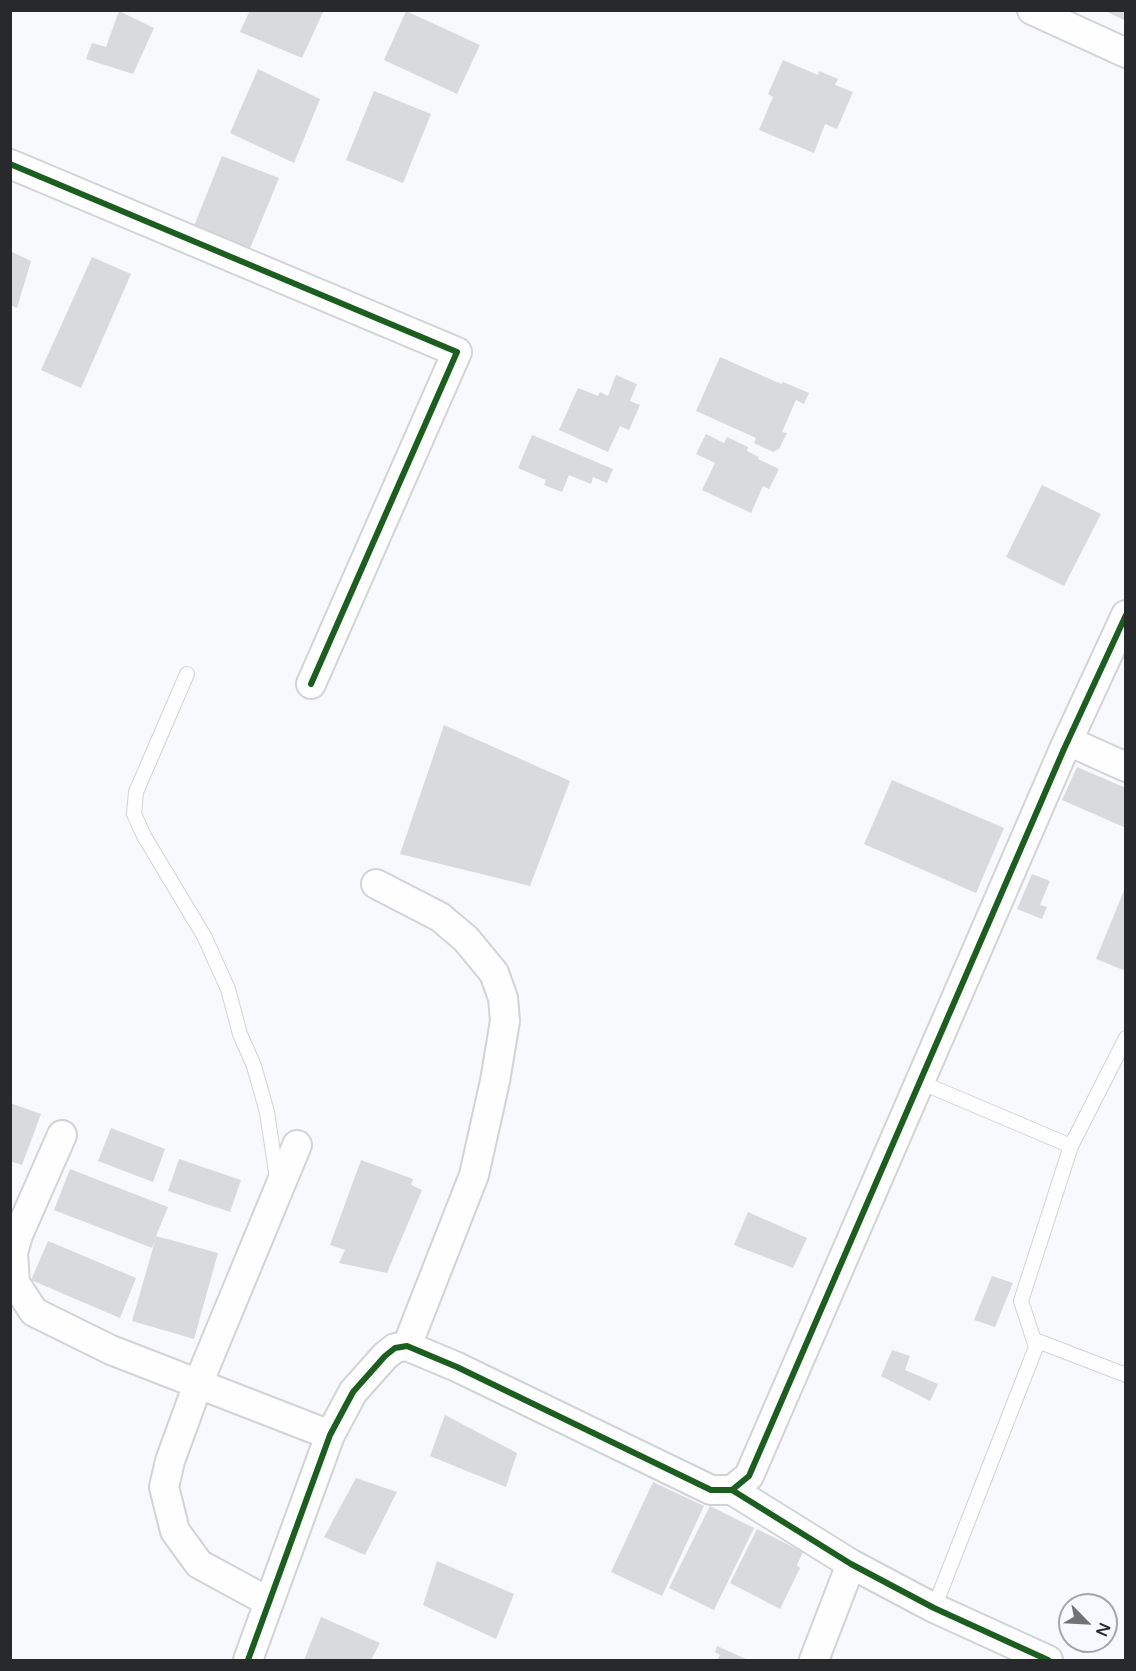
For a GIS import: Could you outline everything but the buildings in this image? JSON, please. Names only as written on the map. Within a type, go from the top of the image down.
[{"type":"street","points":[[1032,10],[1125,53]]},
{"type":"street","points":[[10,164],[457,352],[311,684]]},
{"type":"street","points":[[732,1490],[749,1476],[1068,741],[1125,615]]},
{"type":"street","points":[[1068,741],[1125,767]]},
{"type":"street","points":[[376,884],[440,917],[466,939],[494,973],[503,998],[505,1021],[495,1080],[474,1175],[407,1346]]},
{"type":"street","points":[[62,1135],[18,1235],[13,1253],[15,1283],[34,1312],[58,1326],[330,1435]]},
{"type":"street","points":[[269,1602],[199,1564],[184,1546],[172,1523],[164,1486],[170,1461],[198,1384],[297,1145]]},
{"type":"street","points":[[248,1660],[330,1435],[353,1392],[390,1352],[407,1346],[457,1367],[711,1490],[732,1490],[851,1564],[934,1608],[1047,1660]]},
{"type":"street","points":[[814,1660],[851,1564]]},
{"type":"lane","points":[[187,674],[136,792],[134,814],[144,836],[204,936],[228,989],[240,1034],[254,1066],[267,1112],[279,1188]]},
{"type":"lane","points":[[934,1608],[1036,1347],[1021,1301],[1071,1146],[1119,1066],[1125,1038]]},
{"type":"lane","points":[[920,1082],[1071,1146]]},
{"type":"lane","points":[[1035,1340],[1125,1375]]},
{"type":"cycle path","points":[[10,164],[457,352],[311,684]]},
{"type":"cycle path","points":[[732,1490],[749,1476],[1064,749],[1126,615]]},
{"type":"cycle path","points":[[248,1660],[330,1435],[353,1392],[385,1356],[395,1348],[407,1346],[457,1367],[711,1490],[732,1490],[851,1564],[934,1608],[1048,1660]]}]
